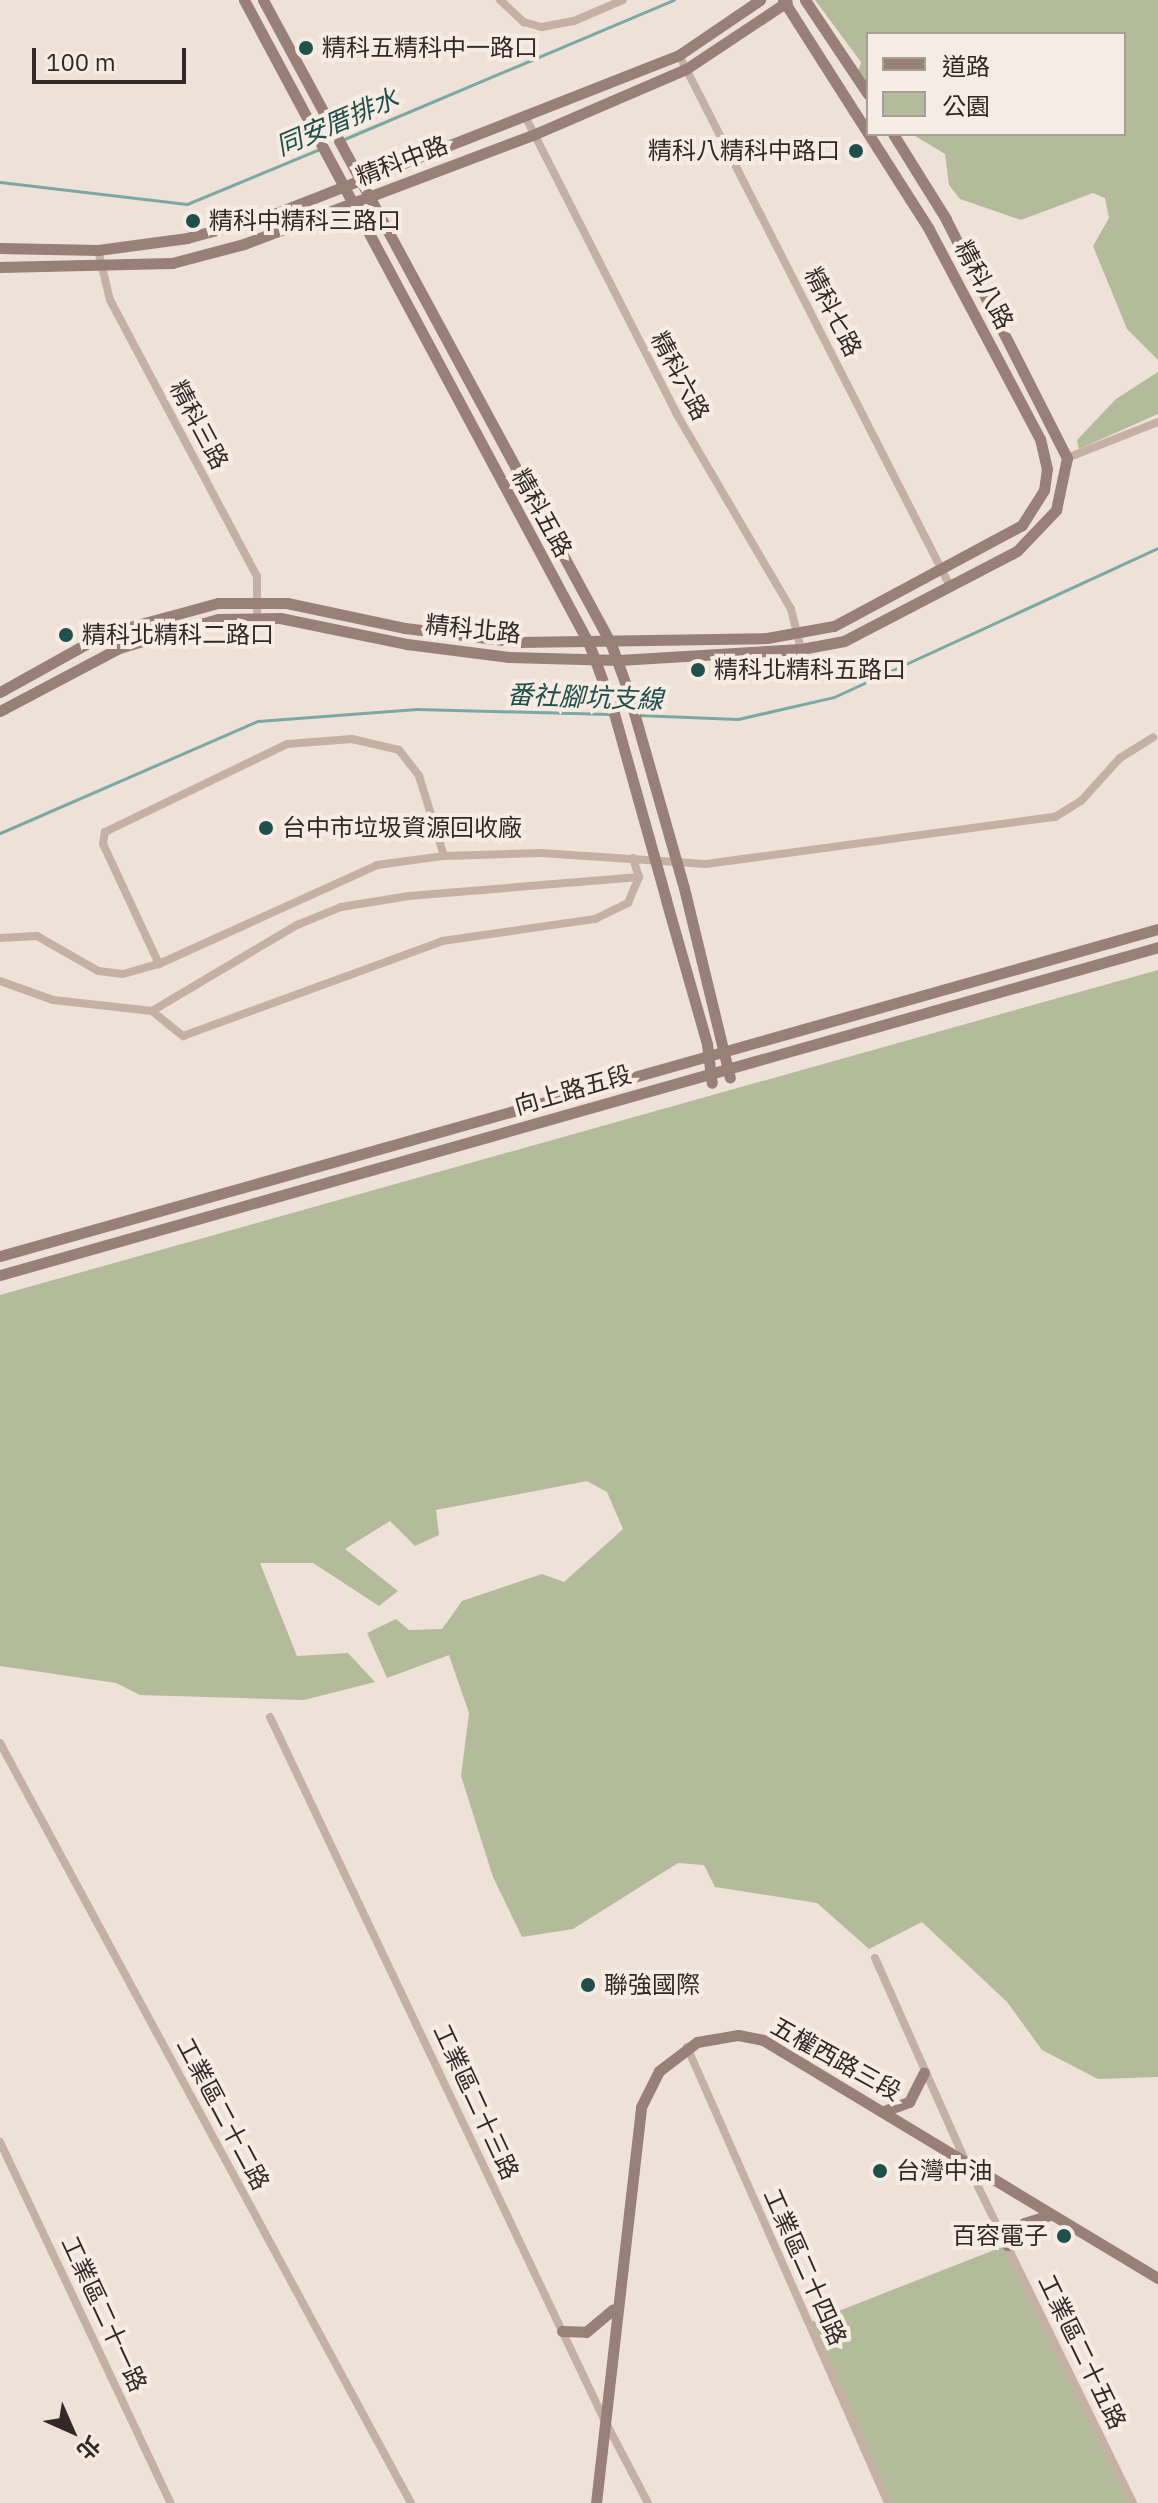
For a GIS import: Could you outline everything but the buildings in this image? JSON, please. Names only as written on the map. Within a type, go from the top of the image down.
[{"type":"street","name":"精科五路","points":[[244,0],[589,644],[612,706],[709,1055],[711,1078]]},
{"type":"street","name":"精科五路","points":[[263,0],[364,181],[619,660],[684,888],[728,1074]]},
{"type":"street","points":[[500,0],[516,17],[542,27],[574,21],[623,0]]},
{"type":"street","name":"精科中路","points":[[0,248],[98,250],[187,238],[271,215],[526,118],[679,55],[760,0]]},
{"type":"street","points":[[805,0],[866,91]]},
{"type":"street","name":"精科中路","points":[[0,267],[101,267],[207,256],[535,134],[686,69],[785,2]]},
{"type":"street","name":"精科八路","points":[[785,2],[866,130]]},
{"type":"street","name":"精科七路","points":[[679,55],[951,588]]},
{"type":"street","name":"精科六路","points":[[526,118],[676,413],[791,609],[794,632],[801,649]]},
{"type":"street","name":"精科八路","points":[[870,136],[929,229],[1044,449],[1046,479],[1030,517],[1014,532],[942,570]]},
{"type":"street","name":"精科八路","points":[[894,136],[946,219],[1067,458]]},
{"type":"street","name":"精科三路","points":[[98,250],[110,300],[257,576],[257,619]]},
{"type":"street","points":[[951,588],[1017,551],[1043,529],[1060,499],[1067,458],[1158,422]]},
{"type":"street","name":"精科北路","points":[[0,692],[131,624],[218,603],[309,606],[485,639],[611,644],[767,638],[834,626],[942,570]]},
{"type":"street","name":"精科北路","points":[[0,711],[146,637],[218,619],[280,618],[450,651],[619,660],[801,649],[844,641],[951,588]]},
{"type":"street","points":[[0,938],[37,936],[98,971],[123,974],[159,964],[377,865],[444,856],[633,858],[721,864],[1055,817],[1081,801],[1120,758],[1153,737]]},
{"type":"street","points":[[159,964],[103,844],[105,832],[287,744],[352,739],[399,750],[419,776],[444,856]]},
{"type":"street","points":[[0,981],[53,1000],[152,1011],[183,1036],[442,941],[595,919],[628,903],[639,877],[633,858]]},
{"type":"street","points":[[152,1011],[297,925],[341,907],[409,896],[639,877]]},
{"type":"street","name":"向上路五段","points":[[0,1256],[1158,929]]},
{"type":"street","name":"向上路五段","points":[[0,1275],[728,1074],[1158,947]]},
{"type":"street","name":"工業區二十三路","points":[[270,1717],[604,2419],[648,2503]]},
{"type":"street","name":"工業區二十二路","points":[[0,1743],[411,2503]]},
{"type":"street","name":"工業區二十五路","points":[[875,1958],[965,2160],[1133,2503]]},
{"type":"street","name":"五權西路三段","points":[[596,2503],[616,2305],[645,2095],[659,2071],[687,2047],[724,2036],[763,2040],[1158,2278]]},
{"type":"street","name":"工業區二十四路","points":[[687,2047],[888,2503]]},
{"type":"street","points":[[884,2111],[909,2102],[924,2073]]},
{"type":"street","name":"工業區二十一路","points":[[0,2142],[171,2503]]},
{"type":"street","points":[[1007,2245],[1024,2223],[1050,2215]]},
{"type":"street","points":[[562,2331],[599,2326],[616,2305]]},
{"type":"green space","points":[[815,0],[1158,0],[1158,360],[1127,329],[1093,246],[1109,218],[1105,198],[1093,193],[1021,220],[960,199],[949,185],[945,154],[915,136],[1126,136],[1126,32],[866,32],[866,97],[856,79],[861,62]]},
{"type":"green space","points":[[1158,372],[1158,414],[1079,449],[1077,440],[1116,399]]},
{"type":"green space","points":[[1158,970],[1158,2077],[1098,2079],[1042,2050],[1007,2002],[922,1922],[869,1949],[817,1903],[715,1887],[704,1865],[678,1863],[573,1929],[522,1937],[493,1877],[461,1776],[469,1713],[449,1655],[387,1678],[367,1633],[396,1619],[409,1630],[442,1629],[462,1601],[542,1574],[564,1582],[623,1529],[607,1492],[587,1481],[436,1510],[439,1535],[415,1546],[390,1521],[345,1549],[398,1591],[379,1606],[313,1563],[260,1563],[297,1656],[348,1653],[375,1682],[304,1700],[140,1695],[116,1683],[0,1666],[0,1295]]},
{"type":"green space","points":[[1007,2245],[1133,2503],[889,2503],[808,2323]]},
{"type":"waterway","name":"同安厝排水","points":[[342,140],[674,0]]},
{"type":"waterway","name":"同安厝排水","points":[[0,182],[187,204],[320,149]]},
{"type":"waterway","name":"番社腳坑支線","points":[[637,715],[738,719],[834,697],[1158,548]]},
{"type":"waterway","name":"番社腳坑支線","points":[[0,833],[258,721],[417,709],[609,714]]},
{"type":"place","name":"精科五精科中一路口","points":[[306,48]]},
{"type":"place","name":"精科八精科中路口","points":[[856,151]]},
{"type":"place","name":"精科中精科三路口","points":[[193,221]]},
{"type":"place","name":"精科北精科二路口","points":[[66,635]]},
{"type":"place","name":"精科北精科五路口","points":[[698,670]]},
{"type":"place","name":"台中市垃圾資源回收廠","points":[[266,828]]},
{"type":"place","name":"聯強國際","points":[[588,1985]]},
{"type":"place","name":"台灣中油","points":[[880,2171]]},
{"type":"place","name":"百容電子","points":[[1064,2236]]}]
